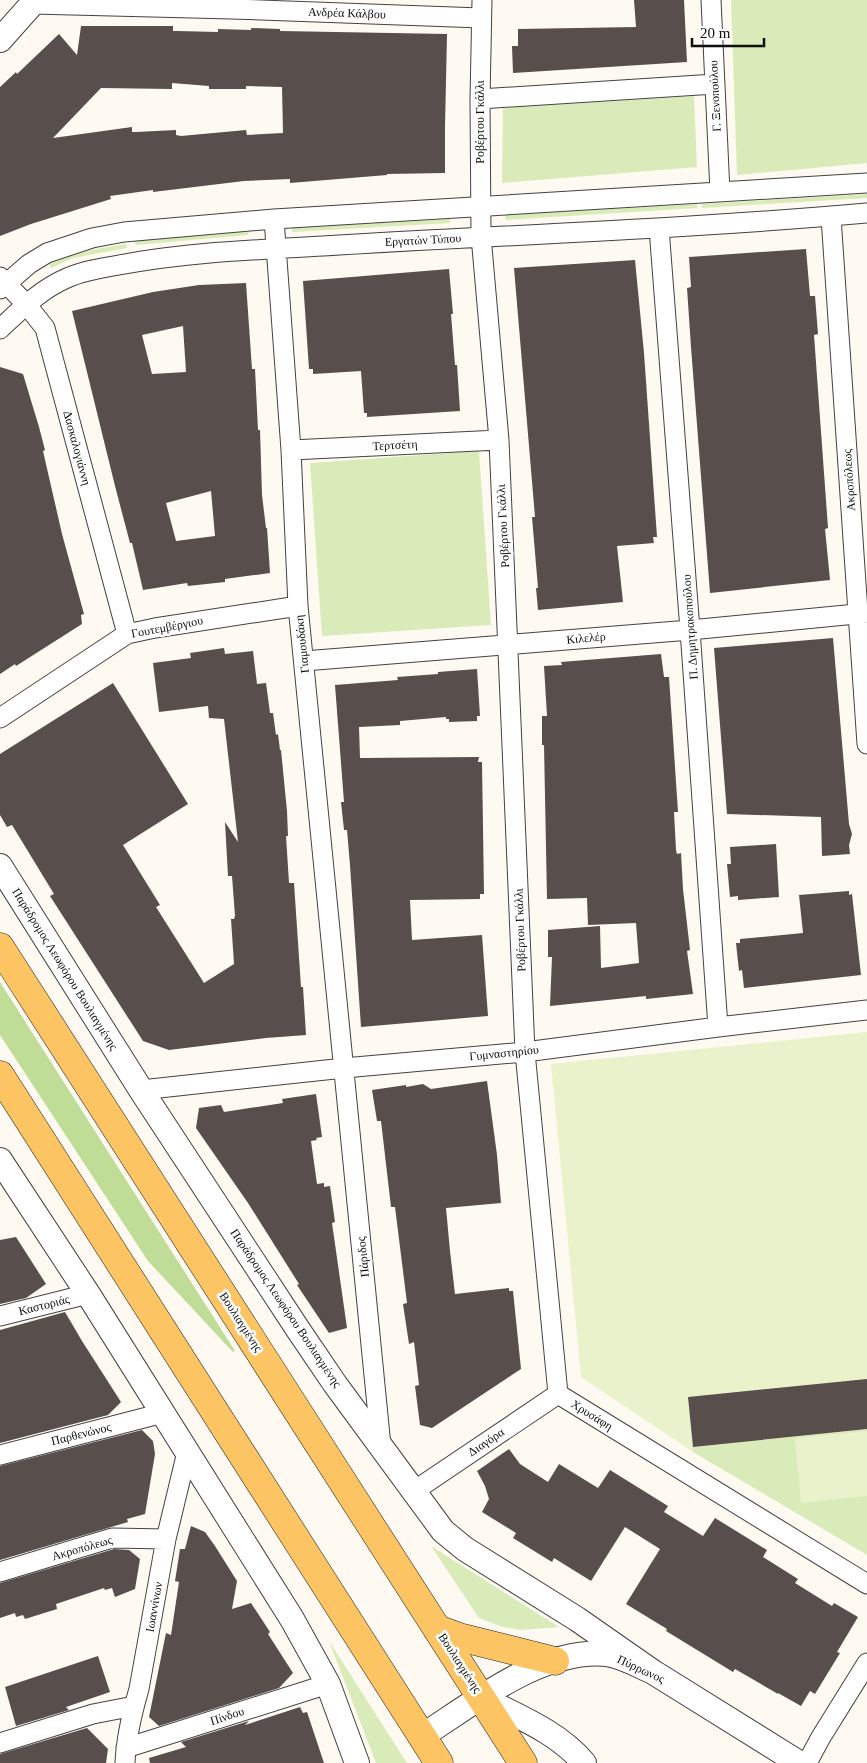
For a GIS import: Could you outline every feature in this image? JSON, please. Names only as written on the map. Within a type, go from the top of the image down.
[{"type":"main road","name":"Βουλιαγμένης","points":[[0,947],[523,1763]]},
{"type":"main road","points":[[0,1076],[439,1763]]},
{"type":"main road","points":[[437,1628],[459,1637],[555,1661]]},
{"type":"street","name":"Γ. Ξενοπούλου","points":[[711,0],[720,192]]},
{"type":"street","points":[[0,40],[32,2]]},
{"type":"street","name":"Ανδρέα Κάλβου","points":[[32,2],[481,9]]},
{"type":"street","name":"Ροβέρτου Γκάλλι","points":[[481,9],[481,236],[499,440],[525,1052]]},
{"type":"street","points":[[480,99],[715,84]]},
{"type":"street","points":[[2,283],[46,253],[92,238],[124,232],[274,219],[480,208],[867,183]]},
{"type":"street","name":"Εργατών Τύπου","points":[[0,329],[26,304],[48,288],[67,278],[88,271],[152,259],[275,249],[481,236],[658,228],[867,213]]},
{"type":"street","name":"Ακροπόλεως","points":[[831,216],[862,613],[867,744]]},
{"type":"street","name":"Γιαμουδάκη","points":[[274,219],[291,450],[298,606],[344,1068]]},
{"type":"street","name":"Π. Δημητρακοπούλου","points":[[658,228],[690,630],[718,1027]]},
{"type":"street","name":"Δασκαλογιάννη","points":[[2,283],[26,304],[45,328],[127,634]]},
{"type":"street","name":"Τερτσέτη","points":[[291,450],[499,440]]},
{"type":"street","name":"Γουτεμβέργιου","points":[[0,718],[127,634],[298,606]]},
{"type":"street","name":"Κιλελέρ","points":[[304,661],[690,630],[862,613]]},
{"type":"street","name":"Παράδρομος Λεωφόρου Βουλιαγμένης","points":[[0,866],[141,1090],[303,1336],[443,1531],[466,1549],[577,1618],[653,1672]]},
{"type":"street","name":"Γυμναστηρίου","points":[[141,1090],[344,1068],[525,1052],[867,1010]]},
{"type":"street","name":"Χρυσάφη","points":[[525,1052],[558,1394],[867,1584]]},
{"type":"street","name":"Πάριδος","points":[[344,1068],[381,1446]]},
{"type":"street","points":[[0,1160],[88,1294],[292,1619],[328,1684],[357,1763]]},
{"type":"street","name":"Καστοριάς","points":[[0,1316],[88,1294]]},
{"type":"street","name":"Διαγόρα","points":[[414,1491],[558,1394]]},
{"type":"street","name":"Παρθενώνος","points":[[0,1455],[163,1413]]},
{"type":"street","name":"Ιωαννίνων","points":[[125,1756],[166,1538],[187,1452]]},
{"type":"street","name":"Ακροπόλεως","points":[[0,1572],[112,1538],[166,1538]]},
{"type":"street","name":"Πύρρωνος","points":[[422,1736],[520,1674],[555,1661],[608,1654],[653,1672],[799,1763]]},
{"type":"street","points":[[807,1763],[867,1663]]},
{"type":"street","name":"Πίνδου","points":[[125,1756],[328,1684]]},
{"type":"street","name":"Βουλιαγμένης","points":[[482,1698],[549,1733],[562,1742],[584,1763]]},
{"type":"street","points":[[0,1743],[93,1714],[134,1706]]},
{"type":"green space","points":[[731,0],[867,0],[867,163],[737,175]]},
{"type":"green space","points":[[694,96],[697,167],[502,183],[503,108]]},
{"type":"green space","points":[[867,194],[867,198],[702,208],[702,204]]},
{"type":"green space","points":[[697,204],[697,208],[506,220],[505,215]]},
{"type":"green space","points":[[450,219],[450,223],[292,232],[292,228]]},
{"type":"green space","points":[[249,231],[248,235],[136,245],[134,241],[165,237]]},
{"type":"green space","points":[[126,244],[127,248],[73,258],[51,268],[49,263],[84,251]]},
{"type":"green space","points":[[479,451],[491,625],[322,636],[310,463]]},
{"type":"green space","points":[[0,982],[235,1351],[233,1352],[148,1261],[0,1035]]},
{"type":"green space","points":[[867,1032],[867,1429],[693,1447],[693,1452],[581,1377],[551,1064]]},
{"type":"green space","points":[[867,1429],[867,1555],[693,1452],[693,1447]]},
{"type":"green space","points":[[867,1431],[867,1496],[801,1503],[795,1438]]},
{"type":"green space","points":[[431,1546],[559,1627],[521,1630],[500,1626],[479,1618]]},
{"type":"green space","points":[[329,1641],[407,1763],[376,1763]]},
{"type":"building","points":[[634,0],[684,0],[687,62],[513,73],[512,46],[518,46],[518,29],[636,27]]},
{"type":"building","points":[[81,26],[173,26],[173,31],[218,32],[218,29],[251,30],[251,28],[280,29],[280,31],[447,34],[445,173],[387,174],[290,183],[290,179],[244,181],[110,196],[111,199],[31,224],[0,236],[0,87],[16,72],[17,74],[59,34],[77,55]],"holes":[[[172,83],[209,86],[209,89],[246,89],[246,86],[282,87],[283,133],[247,135],[246,130],[181,136],[176,135],[176,130],[132,132],[132,127],[53,138],[101,88],[172,89]]]},
{"type":"building","points":[[806,249],[810,296],[815,296],[818,334],[814,335],[828,528],[825,529],[830,580],[710,593],[687,288],[691,287],[689,257]]},
{"type":"building","points":[[635,260],[644,353],[657,537],[653,537],[654,543],[617,546],[623,602],[538,610],[532,517],[535,517],[514,268]]},
{"type":"building","points":[[449,269],[460,411],[367,417],[367,413],[364,413],[361,371],[313,374],[313,369],[309,369],[303,281]]},
{"type":"building","points":[[246,283],[252,369],[255,369],[258,430],[260,430],[262,495],[267,528],[270,573],[225,579],[225,582],[188,586],[187,583],[143,590],[72,311],[153,292],[199,285]],"holes":[[[183,326],[186,372],[152,374],[142,335]],[[211,491],[215,536],[176,541],[166,503]]]},
{"type":"building","points":[[0,367],[23,374],[45,450],[43,451],[62,534],[84,614],[81,615],[82,624],[0,674]]},
{"type":"building","points":[[833,638],[849,824],[852,834],[849,845],[850,854],[822,856],[821,817],[727,814],[714,648]]},
{"type":"building","points":[[224,648],[225,654],[253,651],[257,684],[266,683],[270,713],[273,713],[276,735],[278,734],[287,811],[288,836],[286,836],[289,883],[294,883],[306,1035],[169,1050],[143,1041],[50,896],[54,894],[12,825],[7,827],[0,815],[0,754],[113,683],[188,804],[123,845],[160,905],[156,907],[204,983],[234,964],[231,919],[234,919],[235,916],[232,876],[228,876],[225,822],[238,842],[224,719],[209,718],[208,706],[159,712],[153,663],[191,658],[190,653]]},
{"type":"building","points":[[661,654],[664,677],[669,677],[678,812],[674,812],[676,850],[677,854],[681,853],[690,950],[687,951],[693,994],[646,999],[646,996],[550,1006],[552,957],[548,957],[548,930],[600,926],[601,968],[639,963],[636,923],[588,925],[587,898],[547,899],[544,745],[542,745],[542,716],[547,716],[544,666],[562,665],[561,662]]},
{"type":"building","points":[[477,669],[480,716],[477,716],[477,721],[449,722],[449,719],[446,719],[446,717],[400,721],[400,725],[359,727],[360,758],[479,757],[478,762],[482,762],[484,894],[480,894],[480,899],[410,900],[412,940],[482,935],[488,1016],[361,1027],[347,830],[344,830],[341,802],[344,802],[335,685],[398,680],[397,677]]},
{"type":"building","points":[[776,844],[779,897],[738,900],[738,896],[730,897],[727,864],[731,864],[730,847]]},
{"type":"building","points":[[849,891],[849,895],[852,894],[861,975],[744,988],[742,970],[739,971],[736,943],[740,943],[740,939],[803,933],[799,895]]},
{"type":"building","points":[[487,1081],[501,1203],[446,1208],[455,1294],[509,1288],[509,1291],[513,1291],[521,1369],[432,1428],[420,1425],[415,1386],[419,1385],[414,1342],[409,1344],[403,1304],[407,1303],[395,1207],[391,1207],[381,1121],[377,1121],[372,1090],[423,1084],[431,1089]]},
{"type":"building","points":[[316,1094],[322,1137],[311,1141],[317,1184],[324,1183],[324,1187],[330,1186],[335,1222],[332,1223],[347,1328],[329,1333],[297,1285],[299,1284],[248,1203],[196,1128],[199,1108],[221,1105],[224,1112],[283,1103],[282,1099]]},
{"type":"building","points":[[16,1237],[46,1284],[26,1298],[0,1304],[0,1240]]},
{"type":"building","points":[[65,1312],[121,1402],[108,1415],[0,1443],[0,1330]]},
{"type":"building","points":[[867,1379],[867,1429],[693,1447],[688,1397]]},
{"type":"building","points":[[142,1430],[153,1441],[155,1454],[145,1514],[127,1519],[128,1522],[0,1560],[0,1466]]},
{"type":"building","points":[[509,1449],[520,1464],[548,1482],[559,1464],[598,1488],[610,1470],[668,1506],[664,1512],[703,1536],[715,1518],[767,1550],[763,1557],[798,1579],[795,1583],[832,1606],[834,1603],[858,1617],[837,1652],[840,1653],[815,1694],[810,1691],[801,1706],[735,1669],[733,1672],[626,1604],[660,1549],[625,1527],[591,1581],[554,1558],[552,1562],[513,1538],[516,1533],[482,1512],[489,1499],[477,1471]]},
{"type":"building","points":[[191,1526],[205,1532],[237,1581],[232,1609],[251,1603],[293,1673],[279,1688],[159,1726],[149,1717],[166,1633],[171,1635],[179,1582],[175,1581],[180,1549],[185,1549]]},
{"type":"building","points":[[114,1549],[129,1550],[140,1559],[135,1589],[115,1597],[112,1588],[105,1590],[104,1588],[56,1604],[57,1609],[25,1619],[23,1615],[16,1617],[15,1613],[0,1618],[0,1583]]},
{"type":"building","points":[[98,1656],[110,1692],[66,1707],[69,1710],[16,1726],[5,1687]]},
{"type":"building","points":[[300,1707],[303,1713],[307,1712],[324,1763],[150,1763],[149,1758],[186,1747],[181,1742],[249,1721],[245,1725]]},
{"type":"building","points":[[87,1728],[108,1749],[106,1763],[0,1763],[0,1754]]}]
